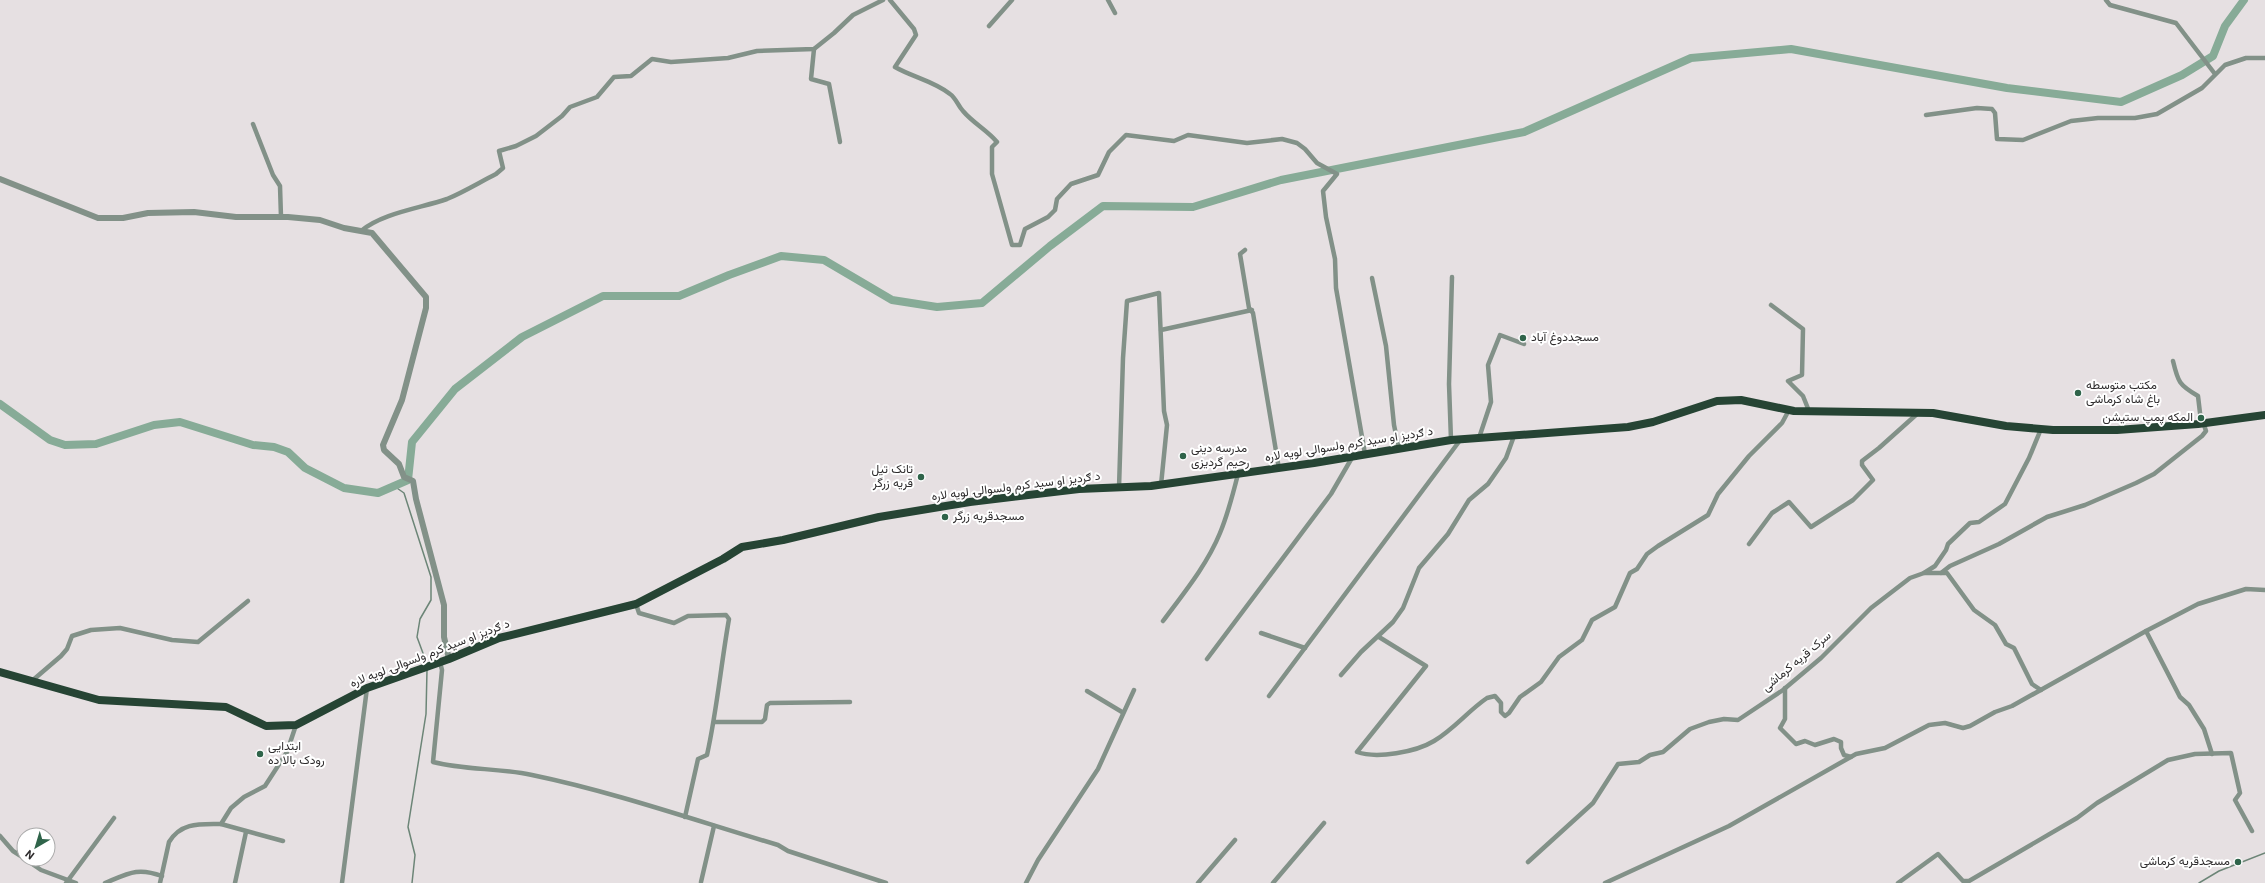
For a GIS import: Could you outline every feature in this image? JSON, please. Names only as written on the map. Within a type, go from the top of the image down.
[{"type":"highway","name":"د ګردیز او سید کرم ولسوالۍ لویه لاره","points":[[0,672],[33,680],[99,700],[226,707],[266,726],[296,725],[367,688],[449,659],[499,638],[636,604],[724,559],[742,547],[783,540],[880,517],[970,502],[1080,489],[1161,485],[1279,469],[1450,440],[1628,427],[1653,422],[1717,402],[1741,400],[1789,410],[1809,412],[1933,413],[2006,426],[2041,429],[2117,430],[2204,424],[2265,414]]},
{"type":"street","points":[[361,231],[367,226],[398,214],[449,198],[496,174],[503,168],[499,151],[516,146],[536,136],[562,116],[570,106],[597,96],[614,77],[631,76],[652,59],[671,62],[728,58],[757,50],[814,49],[853,16],[883,0]]},
{"type":"street","points":[[890,0],[914,29],[916,35],[895,67],[903,72],[917,75],[951,94],[963,112],[988,132],[997,142],[992,147],[992,174],[1012,245],[1020,245],[1025,229],[1048,217],[1055,210],[1057,199],[1071,184],[1098,175],[1109,152],[1126,134],[1174,140],[1188,135],[1247,143],[1282,139],[1297,143],[1305,148],[1317,163],[1337,174],[1323,191],[1326,217],[1335,259],[1336,288],[1365,454]]},
{"type":"street","points":[[989,26],[1012,0]]},
{"type":"street","points":[[1108,0],[1115,13]]},
{"type":"street","points":[[2106,0],[2110,5],[2176,23],[2199,51],[2215,74]]},
{"type":"street","points":[[814,49],[811,79],[829,84],[840,142]]},
{"type":"street","points":[[1926,115],[1977,108],[1992,109],[1995,113],[1997,139],[2024,140],[2071,121],[2098,118],[2127,118],[2157,114],[2202,88],[2225,65],[2235,60],[2265,58]]},
{"type":"street","points":[[253,124],[273,176],[280,186],[281,217]]},
{"type":"street","points":[[0,179],[98,218],[123,218],[148,212],[194,212],[236,217],[281,217],[320,220],[344,228],[372,233],[426,297],[426,308],[402,400],[383,445],[384,450],[399,464],[404,477],[413,481],[416,499],[444,605],[444,637],[449,659]]},
{"type":"street","points":[[1245,250],[1240,254],[1249,308],[1252,310],[1279,469]]},
{"type":"street","points":[[1450,440],[1449,384],[1452,277]]},
{"type":"street","points":[[1372,278],[1386,346],[1394,425],[1399,449]]},
{"type":"street","points":[[1119,488],[1122,358],[1127,301],[1159,293],[1164,411],[1167,425],[1161,485]]},
{"type":"street","points":[[1771,305],[1803,329],[1802,375],[1788,382],[1803,396],[1809,412]]},
{"type":"street","points":[[1161,330],[1252,310]]},
{"type":"street","points":[[1479,438],[1491,402],[1488,365],[1500,336],[1524,344]]},
{"type":"street","points":[[1941,573],[1950,566],[1999,544],[2048,517],[2085,505],[2154,474],[2202,436],[2206,431],[2198,396],[2182,387],[2177,379],[2173,361]]},
{"type":"street","points":[[1379,637],[1426,666],[1357,752],[1368,756],[1396,754],[1433,742],[1487,698],[1495,696],[1501,703],[1501,712],[1505,716],[1509,713],[1520,697],[1541,682],[1559,657],[1582,640],[1592,620],[1615,607],[1630,573],[1637,569],[1647,554],[1708,515],[1718,494],[1749,456],[1782,424],[1789,410]]},
{"type":"street","points":[[1749,544],[1772,514],[1789,502],[1811,527],[1853,500],[1873,480],[1862,465],[1862,461],[1879,448],[1918,412]]},
{"type":"street","name":"سرک قریه کرماشی","points":[[1528,862],[1593,803],[1618,764],[1638,762],[1650,755],[1663,752],[1690,729],[1709,722],[1724,719],[1738,720],[1785,688],[1821,658],[1871,608],[1910,578],[1924,573],[1935,566],[1946,550],[1948,544],[1970,523],[1979,522],[1985,519],[2005,504],[2029,458],[2041,429]]},
{"type":"street","points":[[1341,675],[1361,652],[1379,637],[1403,608],[1419,568],[1448,534],[1469,500],[1488,484],[1506,458],[1514,436]]},
{"type":"street","points":[[1269,696],[1461,439]]},
{"type":"street","points":[[1207,659],[1330,494],[1353,456]]},
{"type":"street","points":[[1163,621],[1191,582],[1218,538],[1238,474]]},
{"type":"street","points":[[1924,573],[1947,573],[1974,610],[1995,625],[2006,644],[2014,648],[2032,684],[2041,690]]},
{"type":"street","points":[[1605,883],[1729,826],[1851,757],[1866,751],[1885,748],[1929,725],[1945,723],[1963,728],[1970,726],[2041,690],[2146,631],[2198,604],[2246,589],[2265,590]]},
{"type":"street","points":[[33,680],[61,656],[67,649],[72,636],[91,630],[120,628],[172,640],[198,642],[248,602]]},
{"type":"street","points":[[636,604],[639,613],[644,616],[655,616],[669,622],[681,620],[688,616],[728,617],[719,671],[714,722],[707,755],[698,759],[685,817]]},
{"type":"street","points":[[2146,631],[2180,697],[2190,704],[2204,729],[2212,754]]},
{"type":"street","points":[[1261,633],[1305,648]]},
{"type":"street","points":[[440,662],[442,670],[433,762],[493,768],[532,775],[685,817],[778,845],[788,851],[886,883]]},
{"type":"street","points":[[342,883],[367,688]]},
{"type":"street","points":[[1785,688],[1785,718],[1780,728],[1790,739],[1796,744],[1805,741],[1815,745],[1834,739],[1841,742],[1841,748],[1844,755],[1851,757]]},
{"type":"street","points":[[1026,883],[1038,860],[1098,769],[1122,712],[1134,690]]},
{"type":"street","points":[[1087,691],[1122,712]]},
{"type":"street","points":[[714,722],[762,722],[765,719],[767,705],[770,703],[850,702]]},
{"type":"street","points":[[221,824],[231,808],[244,797],[265,786],[287,752],[296,725]]},
{"type":"street","points":[[1898,883],[1938,854],[1944,858],[1963,881],[1969,881],[2077,818],[2097,803],[2168,760],[2195,754],[2231,753],[2240,793],[2235,800],[2252,831]]},
{"type":"street","points":[[67,882],[114,818]]},
{"type":"street","points":[[160,883],[169,842],[172,837],[193,823],[221,824],[283,841]]},
{"type":"street","points":[[1273,883],[1324,823]]},
{"type":"street","points":[[701,882],[714,826]]},
{"type":"street","points":[[235,883],[246,832]]},
{"type":"street","points":[[0,836],[16,853]]},
{"type":"street","points":[[1198,883],[1235,840]]},
{"type":"street","points":[[37,867],[67,882],[76,883]]},
{"type":"street","points":[[105,883],[139,871],[147,870],[162,876]]},
{"type":"waterway","points":[[0,404],[50,440],[65,445],[96,444],[154,425],[180,422],[253,445],[274,447],[288,452],[305,468],[344,488],[378,493],[408,480],[412,442],[455,389],[522,337],[603,296],[679,296],[729,275],[781,256],[824,260],[892,300],[937,307],[982,303],[1050,246],[1103,206],[1193,207],[1281,180],[1524,132],[1691,58],[1791,49],[2007,88],[2121,102],[2182,75],[2213,56],[2225,26],[2244,0]]},
{"type":"waterway","points":[[394,486],[404,493],[431,577],[431,600],[420,619],[417,637],[427,664]]},
{"type":"waterway","points":[[412,883],[415,855],[408,827],[426,714],[427,670]]},
{"type":"waterway","points":[[2199,883],[2219,871],[2265,853]]},
{"type":"place","name":"مسجددوغ آباد","points":[[1523,338]]},
{"type":"place","name":"مکتب متوسطه باغ شاه کرماشی","points":[[2078,393]]},
{"type":"place","name":"المکه پمپ ستیشن","points":[[2201,418]]},
{"type":"place","name":"مدرسه دینی رحیم گردیزی","points":[[1183,456]]},
{"type":"place","name":"تانک تیل قریه زرگر","points":[[921,477]]},
{"type":"place","name":"مسجدقریه زرگر","points":[[945,517]]},
{"type":"place","name":"ابتدایی رودک بالا ده","points":[[260,754]]},
{"type":"place","name":"مسجدقریه کرماشی","points":[[2238,862]]}]
